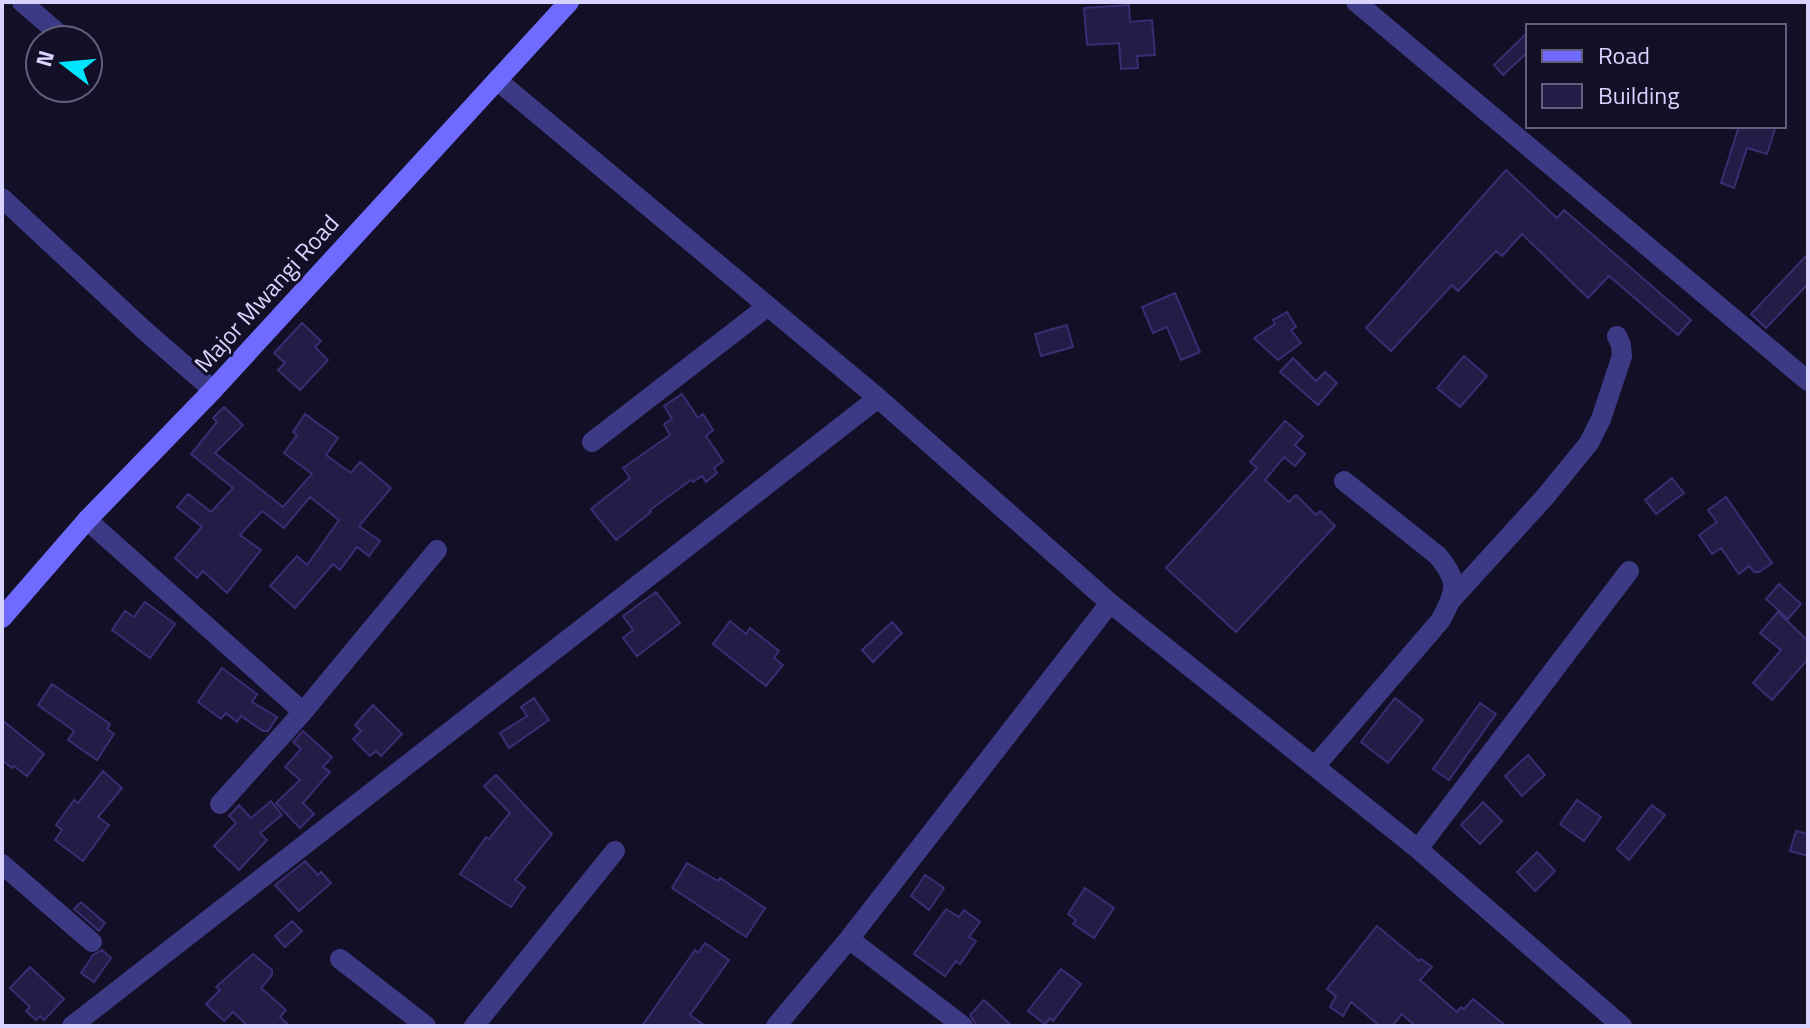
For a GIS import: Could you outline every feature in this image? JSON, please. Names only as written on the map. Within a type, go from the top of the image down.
[{"type":"street","points":[[22,2],[47,24]]},
{"type":"street","name":"Major Mwangi Road","points":[[2,618],[87,520],[213,390],[569,2]]},
{"type":"street","points":[[1356,2],[1808,381]]},
{"type":"street","points":[[497,80],[878,398],[1110,603],[1418,849],[1622,1026]]},
{"type":"street","points":[[2,198],[213,390]]},
{"type":"street","points":[[592,442],[768,306]]},
{"type":"street","points":[[1316,765],[1440,621],[1452,599],[1545,497],[1593,436],[1622,356],[1617,336]]},
{"type":"street","points":[[72,1026],[878,398]]},
{"type":"street","points":[[1344,481],[1437,555],[1454,583],[1452,599]]},
{"type":"street","points":[[87,520],[303,712]]},
{"type":"street","points":[[220,804],[303,712],[437,550]]},
{"type":"street","points":[[1418,849],[1629,571]]},
{"type":"street","points":[[776,1026],[849,939],[1110,603]]},
{"type":"street","points":[[474,1026],[615,851]]},
{"type":"street","points":[[2,864],[92,942]]},
{"type":"street","points":[[849,939],[963,1026]]},
{"type":"street","points":[[340,959],[426,1026]]},
{"type":"building","points":[[1129,5],[1130,22],[1152,20],[1155,55],[1137,56],[1138,68],[1121,69],[1119,43],[1087,45],[1084,8]]},
{"type":"building","points":[[1526,34],[1526,54],[1503,75],[1494,65]]},
{"type":"building","points":[[1738,128],[1775,128],[1767,154],[1747,148],[1734,188],[1721,183]]},
{"type":"building","points":[[1506,170],[1557,218],[1564,210],[1691,320],[1678,335],[1609,276],[1588,298],[1522,234],[1502,256],[1496,251],[1458,291],[1452,285],[1391,351],[1366,328]]},
{"type":"building","points":[[1808,254],[1808,284],[1766,328],[1751,314]]},
{"type":"building","points":[[1175,293],[1200,352],[1181,360],[1167,327],[1153,333],[1142,307]]},
{"type":"building","points":[[1287,312],[1296,327],[1291,330],[1301,343],[1278,360],[1254,338]]},
{"type":"building","points":[[302,323],[321,341],[315,347],[328,360],[300,390],[278,370],[285,363],[274,353]]},
{"type":"building","points":[[1067,325],[1073,347],[1041,356],[1035,334]]},
{"type":"building","points":[[1464,356],[1487,376],[1460,407],[1437,388]]},
{"type":"building","points":[[1293,358],[1316,381],[1325,372],[1337,383],[1318,405],[1280,372]]},
{"type":"building","points":[[682,394],[698,418],[703,414],[713,430],[706,436],[723,461],[714,468],[717,473],[706,482],[702,476],[693,482],[691,480],[616,540],[591,509],[630,478],[623,468],[670,435],[664,424],[672,419],[664,406]]},
{"type":"building","points":[[224,407],[243,425],[215,453],[283,507],[312,474],[284,453],[297,435],[293,432],[305,414],[338,438],[326,455],[351,473],[360,462],[391,488],[359,526],[380,541],[369,556],[357,547],[340,570],[333,564],[295,608],[270,586],[297,556],[307,565],[339,520],[310,497],[284,528],[262,511],[240,535],[261,550],[227,593],[203,571],[197,578],[175,558],[202,527],[177,507],[188,494],[211,512],[233,488],[191,454],[217,422],[213,418]]},
{"type":"building","points":[[1285,421],[1303,436],[1295,445],[1305,454],[1295,466],[1284,457],[1265,480],[1289,502],[1296,495],[1316,515],[1320,511],[1335,526],[1236,632],[1166,568],[1257,468],[1250,462]]},
{"type":"building","points":[[1672,478],[1684,493],[1656,514],[1645,500]]},
{"type":"building","points":[[1726,497],[1772,563],[1759,572],[1754,572],[1749,566],[1739,574],[1721,548],[1712,554],[1699,535],[1717,522],[1708,510]]},
{"type":"building","points":[[1779,584],[1801,604],[1788,619],[1766,599]]},
{"type":"building","points":[[656,592],[680,623],[637,656],[623,638],[633,630],[623,616]]},
{"type":"building","points":[[145,602],[175,624],[150,658],[112,630],[125,611],[134,617]]},
{"type":"building","points":[[1778,612],[1808,641],[1808,659],[1772,700],[1753,683],[1781,650],[1760,633]]},
{"type":"building","points":[[730,621],[746,634],[750,628],[779,651],[774,658],[783,665],[766,686],[713,644]]},
{"type":"building","points":[[892,622],[902,633],[873,662],[862,650]]},
{"type":"building","points":[[222,668],[257,694],[252,702],[277,717],[268,731],[263,731],[241,716],[237,722],[226,713],[221,719],[198,702]]},
{"type":"building","points":[[52,684],[110,724],[107,729],[114,734],[97,760],[68,740],[74,731],[38,705]]},
{"type":"building","points":[[534,698],[549,720],[509,748],[500,733],[527,716],[521,707]]},
{"type":"building","points":[[1395,698],[1423,720],[1388,763],[1361,742]]},
{"type":"building","points":[[1480,703],[1496,714],[1449,780],[1433,769]]},
{"type":"building","points":[[373,705],[402,734],[381,756],[376,751],[370,756],[353,739],[361,731],[355,725]]},
{"type":"building","points":[[2,720],[44,754],[27,776],[2,760]]},
{"type":"building","points":[[303,731],[332,757],[323,767],[330,772],[303,803],[314,814],[300,828],[276,803],[300,780],[285,767],[301,749],[293,742]]},
{"type":"building","points":[[1528,755],[1545,775],[1522,796],[1505,776]]},
{"type":"building","points":[[103,771],[122,788],[98,817],[109,825],[83,861],[55,840],[62,830],[56,825],[74,800],[78,803]]},
{"type":"building","points":[[496,775],[552,834],[515,880],[525,887],[511,907],[460,874],[486,837],[489,839],[510,813],[484,786]]},
{"type":"building","points":[[1577,800],[1601,817],[1584,841],[1560,824]]},
{"type":"building","points":[[271,801],[282,815],[260,833],[267,840],[239,870],[214,846],[236,823],[229,816],[239,805],[251,818]]},
{"type":"building","points":[[1483,802],[1502,821],[1480,844],[1461,825]]},
{"type":"building","points":[[1652,805],[1665,815],[1629,860],[1617,849]]},
{"type":"building","points":[[1796,831],[1808,834],[1808,856],[1790,851]]},
{"type":"building","points":[[1537,852],[1555,871],[1535,891],[1517,872]]},
{"type":"building","points":[[305,861],[331,883],[299,911],[275,885]]},
{"type":"building","points":[[687,863],[718,881],[720,878],[765,908],[746,937],[672,888]]},
{"type":"building","points":[[925,875],[944,888],[929,910],[911,896]]},
{"type":"building","points":[[1085,888],[1114,908],[1094,938],[1073,924],[1076,920],[1068,914]]},
{"type":"building","points":[[81,902],[105,923],[99,931],[74,909]]},
{"type":"building","points":[[946,909],[959,917],[964,910],[980,922],[969,937],[976,941],[960,964],[956,961],[945,976],[914,954]]},
{"type":"building","points":[[292,921],[302,931],[285,947],[275,936]]},
{"type":"building","points":[[1377,926],[1419,961],[1421,959],[1432,967],[1420,980],[1457,1012],[1473,999],[1506,1026],[1415,1026],[1402,1014],[1392,1026],[1380,1026],[1351,1002],[1343,1016],[1330,1007],[1336,996],[1327,989]]},
{"type":"building","points":[[705,943],[729,960],[690,1015],[705,1026],[642,1026],[695,950],[698,953]]},
{"type":"building","points":[[102,950],[111,958],[94,982],[81,973],[93,955]]},
{"type":"building","points":[[253,954],[272,970],[272,975],[261,988],[286,1010],[280,1017],[290,1026],[248,1026],[233,1012],[224,1021],[206,1004],[220,990],[216,987]]},
{"type":"building","points":[[30,967],[64,999],[44,1020],[40,1016],[36,1020],[26,1011],[30,1007],[10,988]]},
{"type":"building","points":[[1061,969],[1081,984],[1053,1021],[1050,1018],[1045,1024],[1028,1011]]},
{"type":"building","points":[[984,1000],[1012,1026],[977,1026],[970,1015]]}]
